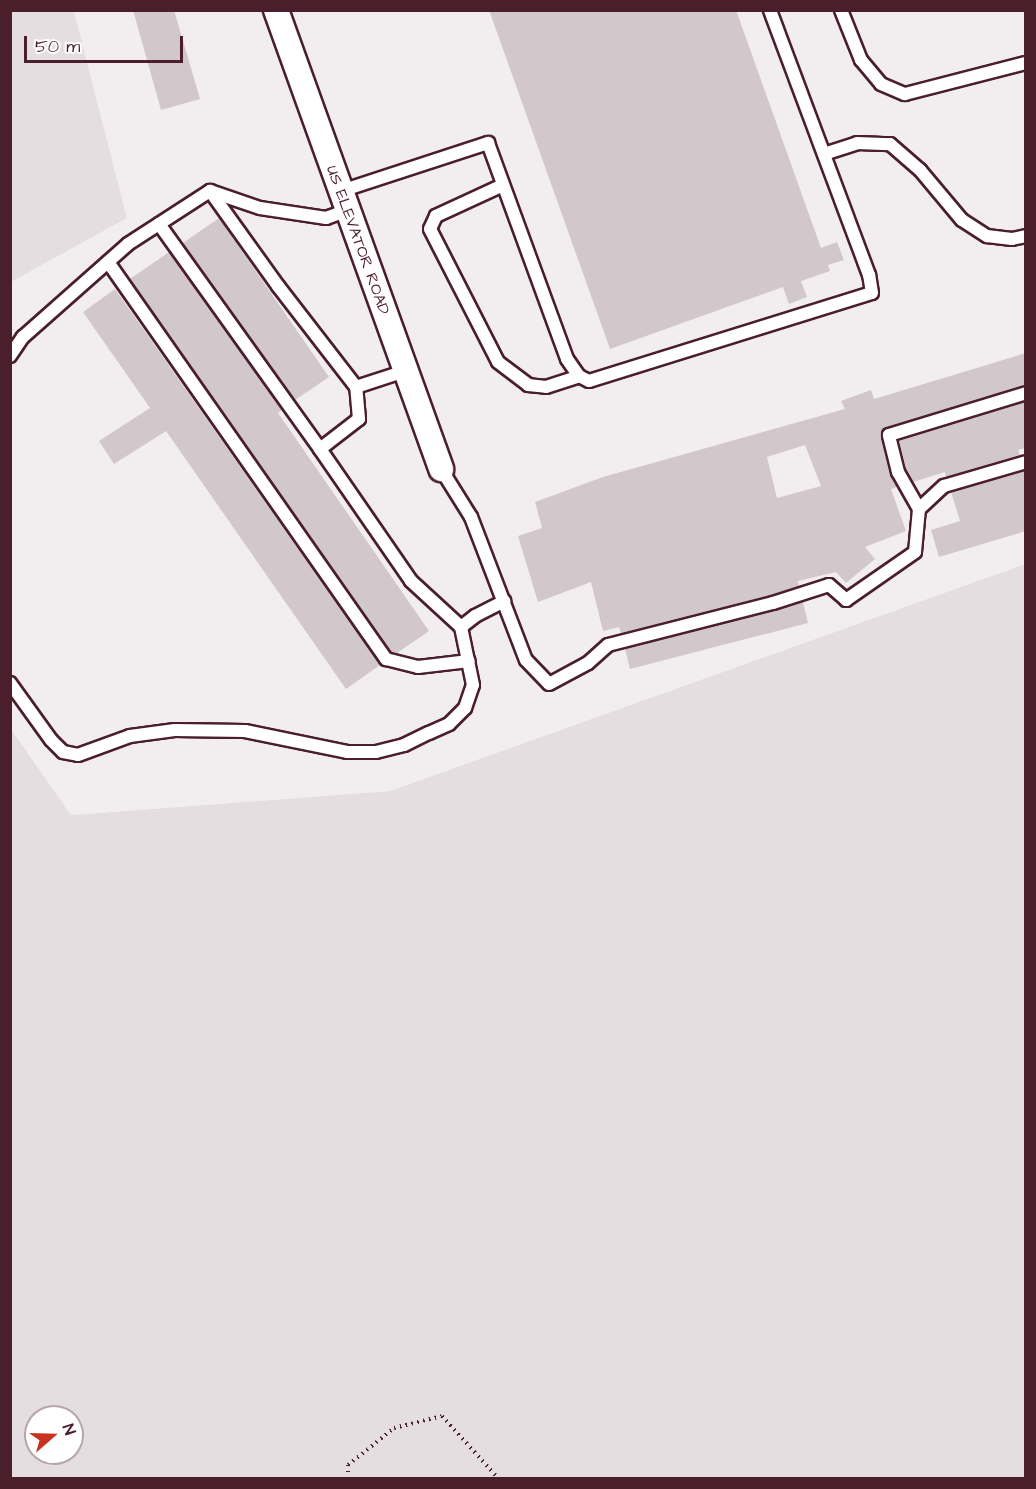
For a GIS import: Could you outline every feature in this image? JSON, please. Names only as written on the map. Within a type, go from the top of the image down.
[{"type":"street","name":"US ELEVATOR ROAD","points":[[276,10],[441,470]]},
{"type":"lane","points":[[210,191],[260,208],[326,218],[344,201],[488,143],[567,359],[579,376],[589,381],[872,293],[869,275],[770,10]]},
{"type":"lane","points":[[841,10],[861,60],[881,84],[905,94],[1026,63]]},
{"type":"lane","points":[[824,154],[857,144],[890,144],[920,170],[962,220],[987,236],[1012,239],[1026,236]]},
{"type":"lane","points":[[503,185],[436,216],[430,229],[498,362],[528,385],[546,387],[579,376]]},
{"type":"lane","points":[[10,356],[23,337],[128,243],[210,191]]},
{"type":"lane","points":[[210,191],[278,286],[356,387],[359,419],[320,449]]},
{"type":"lane","points":[[10,683],[57,746],[63,752],[78,755],[130,736],[176,730],[246,731],[346,752],[376,752],[404,745],[449,723],[465,708],[473,685],[461,627],[411,581],[159,224]]},
{"type":"lane","points":[[108,262],[386,659],[418,668],[469,661]]},
{"type":"lane","points":[[356,387],[405,370]]},
{"type":"lane","points":[[441,470],[471,517],[526,660],[549,684],[588,663],[608,645],[773,603],[829,585],[846,600],[915,552],[919,509],[898,472],[889,435],[1026,393]]},
{"type":"lane","points":[[919,509],[944,486],[1026,462]]},
{"type":"lane","points":[[461,627],[475,616],[504,602]]},
{"type":"path","points":[[348,1479],[348,1465],[394,1428],[442,1416],[498,1479]]},
{"type":"shaded area","points":[[11,10],[74,11],[127,218],[11,282]]},
{"type":"shaded area","points":[[74,11],[1025,11],[1025,564],[390,791],[71,815],[11,729],[10,282],[127,218]]},
{"type":"shaded area","points":[[1025,564],[1025,1478],[11,1478],[11,729],[71,815],[390,791]]},
{"type":"building","points":[[133,10],[174,10],[200,99],[161,110]]},
{"type":"building","points":[[489,10],[736,10],[821,248],[837,242],[844,260],[828,265],[830,271],[801,281],[807,297],[789,304],[783,287],[610,349]]},
{"type":"building","points":[[219,218],[329,377],[295,400],[183,243]]},
{"type":"building","points":[[169,252],[282,410],[278,413],[429,631],[397,653],[391,652],[130,279]]},
{"type":"building","points":[[115,289],[380,665],[346,689],[166,431],[114,464],[99,441],[150,408],[83,312]]},
{"type":"building","points":[[1026,353],[1026,385],[883,430],[881,437],[890,474],[897,487],[891,489],[906,531],[865,547],[875,559],[846,583],[836,572],[798,581],[799,586],[771,595],[621,633],[619,627],[603,631],[591,582],[538,602],[518,536],[542,528],[535,502],[603,477],[845,409],[841,401],[871,390],[874,399]],"holes":[[[805,445],[821,486],[777,498],[767,457]]]},
{"type":"building","points":[[1026,402],[1026,448],[1018,450],[1020,455],[946,477],[945,472],[913,482],[906,469],[899,441]]},
{"type":"building","points":[[1025,471],[1026,531],[939,557],[931,530],[960,521],[951,492]]},
{"type":"building","points":[[803,602],[808,623],[630,669],[625,649]]}]
